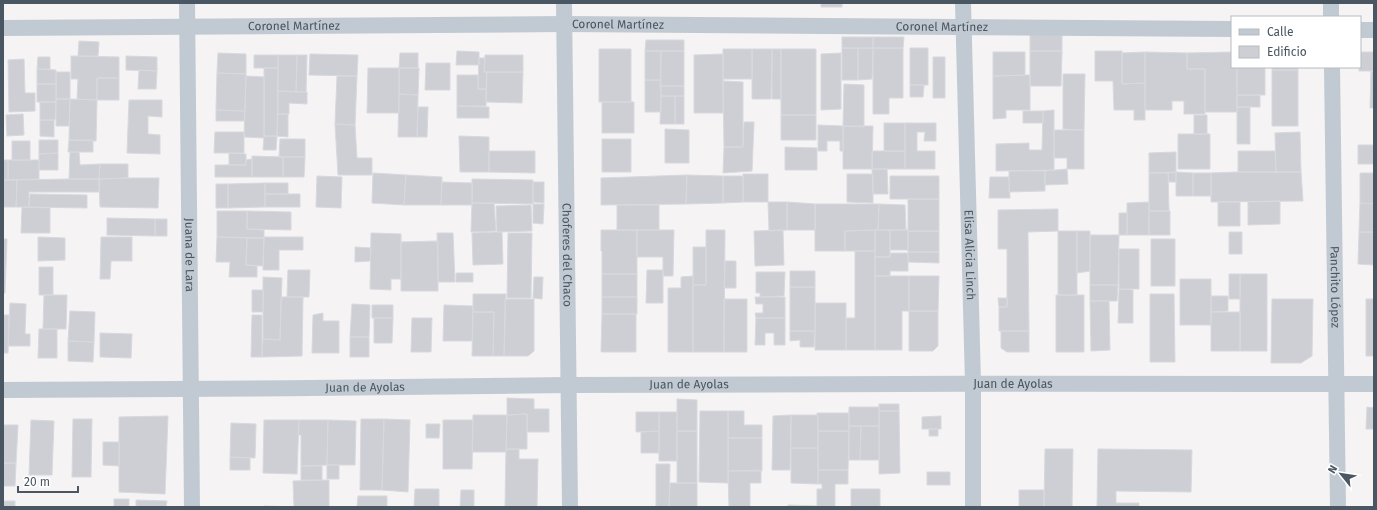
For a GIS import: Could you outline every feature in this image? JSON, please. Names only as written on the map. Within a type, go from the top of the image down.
[{"type":"street","name":"Juana de Lara","points":[[187,3],[192,507]]},
{"type":"street","name":"Choferes del Chaco","points":[[564,3],[570,507]]},
{"type":"street","name":"Elisa Alicia Linch","points":[[963,3],[973,383],[973,507]]},
{"type":"street","points":[[1331,3],[1331,16]]},
{"type":"street","name":"Coronel Martínez","points":[[3,28],[564,24],[1231,29]]},
{"type":"street","points":[[1361,30],[1374,30]]},
{"type":"street","name":"Panchito López","points":[[1332,68],[1338,507]]},
{"type":"street","name":"Juan de Ayolas","points":[[3,390],[190,390],[568,385],[973,383],[1374,384]]},
{"type":"building","points":[[821,3],[842,3],[842,7],[821,7]]},
{"type":"building","points":[[1030,35],[1062,35],[1062,51],[1030,51]]},
{"type":"building","points":[[842,37],[873,37],[873,48],[842,48]]},
{"type":"building","points":[[873,37],[904,37],[903,48],[873,48]]},
{"type":"building","points":[[646,40],[684,40],[684,51],[645,51]]},
{"type":"building","points":[[79,41],[99,42],[98,56],[78,56]]},
{"type":"building","points":[[842,48],[858,48],[858,80],[842,80]]},
{"type":"building","points":[[858,48],[873,48],[872,79],[858,80]]},
{"type":"building","points":[[873,48],[903,48],[903,98],[889,98],[889,114],[873,114]]},
{"type":"building","points":[[910,48],[928,48],[928,85],[910,85]]},
{"type":"building","points":[[599,49],[631,49],[631,102],[599,102]]},
{"type":"building","points":[[723,49],[752,49],[752,79],[723,79]]},
{"type":"building","points":[[752,49],[772,49],[771,99],[752,99]]},
{"type":"building","points":[[772,49],[781,49],[781,99],[772,99]]},
{"type":"building","points":[[781,49],[816,49],[816,115],[781,115]]},
{"type":"building","points":[[457,51],[479,52],[479,65],[456,65]]},
{"type":"building","points":[[645,51],[661,51],[661,80],[645,80]]},
{"type":"building","points":[[661,51],[684,51],[684,86],[660,86]]},
{"type":"building","points":[[1030,51],[1062,51],[1061,86],[1030,86]]},
{"type":"building","points":[[1095,51],[1122,51],[1122,84],[1145,83],[1145,120],[1134,120],[1134,110],[1114,110],[1113,81],[1095,81]]},
{"type":"building","points":[[993,52],[1025,52],[1025,75],[993,76]]},
{"type":"building","points":[[1145,52],[1145,83],[1122,84],[1122,53]]},
{"type":"building","points":[[1145,52],[1187,53],[1187,69],[1205,69],[1205,114],[1184,114],[1184,101],[1172,101],[1172,110],[1145,110]]},
{"type":"building","points":[[1231,52],[1231,68],[1237,68],[1237,112],[1205,112],[1205,69],[1187,69],[1187,53]]},
{"type":"building","points":[[1361,52],[1374,52],[1374,71],[1359,71],[1359,68],[1361,68]]},
{"type":"building","points":[[218,53],[246,54],[246,74],[217,73]]},
{"type":"building","points":[[400,53],[418,53],[418,68],[399,68]]},
{"type":"building","points":[[841,53],[841,109],[821,110],[821,54]]},
{"type":"building","points":[[310,54],[358,55],[357,76],[309,75]]},
{"type":"building","points":[[723,54],[723,113],[694,113],[694,55]]},
{"type":"building","points":[[254,55],[278,55],[278,68],[254,68]]},
{"type":"building","points":[[278,55],[297,55],[296,92],[278,91]]},
{"type":"building","points":[[297,55],[307,55],[306,92],[296,92]]},
{"type":"building","points":[[485,55],[523,55],[523,72],[484,72]]},
{"type":"building","points":[[71,56],[119,57],[119,78],[97,78],[97,100],[77,99],[78,79],[71,79]]},
{"type":"building","points":[[126,56],[157,57],[157,71],[126,70]]},
{"type":"building","points":[[38,57],[50,57],[50,69],[37,69]]},
{"type":"building","points":[[933,57],[945,57],[945,98],[933,98]]},
{"type":"building","points":[[479,58],[485,58],[484,72],[487,72],[486,89],[478,89]]},
{"type":"building","points":[[24,59],[25,93],[35,93],[35,111],[9,112],[8,60]]},
{"type":"building","points":[[426,63],[450,63],[450,90],[425,90]]},
{"type":"building","points":[[264,68],[278,68],[277,136],[264,136]]},
{"type":"building","points":[[368,68],[399,68],[399,113],[367,113]]},
{"type":"building","points":[[399,68],[419,68],[418,95],[399,94]]},
{"type":"building","points":[[1237,68],[1265,68],[1265,95],[1237,95]]},
{"type":"building","points":[[1272,68],[1298,68],[1298,70],[1272,70]]},
{"type":"building","points":[[37,69],[56,70],[56,84],[37,84]]},
{"type":"building","points":[[139,70],[157,71],[156,89],[138,89]]},
{"type":"building","points":[[1272,70],[1298,70],[1298,126],[1272,126]]},
{"type":"building","points":[[1371,71],[1374,71],[1374,108],[1370,108]]},
{"type":"building","points":[[56,72],[70,72],[70,99],[56,99]]},
{"type":"building","points":[[487,72],[523,72],[522,103],[486,102]]},
{"type":"building","points":[[217,73],[246,74],[245,111],[216,110]]},
{"type":"building","points":[[1063,74],[1085,74],[1084,130],[1063,129]]},
{"type":"building","points":[[457,75],[478,75],[478,89],[486,89],[486,106],[457,106]]},
{"type":"building","points":[[1030,75],[1030,110],[1006,110],[1006,118],[993,119],[993,76]]},
{"type":"building","points":[[246,76],[264,77],[264,138],[244,137]]},
{"type":"building","points":[[337,76],[357,76],[355,125],[335,124]]},
{"type":"building","points":[[97,78],[119,78],[119,100],[97,100]]},
{"type":"building","points":[[645,80],[661,80],[661,112],[645,112]]},
{"type":"building","points":[[723,81],[743,82],[743,147],[724,147]]},
{"type":"building","points":[[37,84],[56,84],[56,102],[37,102]]},
{"type":"building","points":[[844,84],[864,85],[864,127],[843,126]]},
{"type":"building","points":[[910,85],[924,85],[923,97],[910,97]]},
{"type":"building","points":[[660,86],[684,86],[684,96],[661,96]]},
{"type":"building","points":[[278,91],[307,92],[307,104],[289,103],[289,114],[278,114]]},
{"type":"building","points":[[399,94],[418,95],[417,137],[398,137]]},
{"type":"building","points":[[1237,95],[1260,95],[1260,107],[1237,107]]},
{"type":"building","points":[[661,96],[675,96],[675,124],[660,124]]},
{"type":"building","points":[[675,96],[684,96],[684,124],[675,124]]},
{"type":"building","points":[[56,99],[70,99],[69,126],[56,126]]},
{"type":"building","points":[[70,99],[97,100],[96,141],[69,140]]},
{"type":"building","points":[[129,100],[162,100],[162,117],[148,116],[148,134],[160,135],[160,154],[127,153]]},
{"type":"building","points":[[40,102],[56,102],[55,120],[40,120]]},
{"type":"building","points":[[602,102],[634,102],[634,133],[602,133]]},
{"type":"building","points":[[457,106],[489,107],[489,118],[457,118]]},
{"type":"building","points":[[418,107],[428,107],[427,137],[417,137]]},
{"type":"building","points":[[1237,107],[1250,107],[1250,144],[1237,144]]},
{"type":"building","points":[[216,110],[245,111],[244,121],[216,121]]},
{"type":"building","points":[[1054,110],[1054,170],[996,171],[996,144],[1029,143],[1029,150],[1042,150],[1043,111]]},
{"type":"building","points":[[1023,111],[1043,111],[1043,123],[1023,123]]},
{"type":"building","points":[[23,114],[24,135],[7,136],[6,115]]},
{"type":"building","points":[[278,114],[288,114],[288,137],[277,136]]},
{"type":"building","points":[[781,115],[816,115],[816,140],[781,140]]},
{"type":"building","points":[[1194,115],[1207,115],[1207,134],[1194,134]]},
{"type":"building","points":[[40,120],[54,120],[54,137],[40,136]]},
{"type":"building","points":[[744,122],[754,122],[752,171],[723,173],[724,147],[743,147]]},
{"type":"building","points":[[884,123],[905,123],[905,151],[884,151]]},
{"type":"building","points":[[905,123],[936,123],[936,141],[924,141],[925,132],[917,132],[917,151],[935,151],[935,169],[905,169]]},
{"type":"building","points":[[335,124],[355,125],[357,158],[372,158],[372,175],[338,175]]},
{"type":"building","points":[[818,125],[843,126],[843,151],[840,151],[840,141],[827,141],[827,151],[818,151]]},
{"type":"building","points":[[843,126],[873,126],[872,169],[843,169]]},
{"type":"building","points":[[665,129],[689,130],[689,163],[665,163]]},
{"type":"building","points":[[1054,130],[1084,130],[1084,169],[1067,169],[1067,158],[1054,158]]},
{"type":"building","points":[[215,132],[244,132],[244,153],[214,153]]},
{"type":"building","points":[[1300,132],[1301,172],[1276,172],[1275,133]]},
{"type":"building","points":[[1178,134],[1210,134],[1210,169],[1178,169]]},
{"type":"building","points":[[264,136],[277,136],[276,150],[263,150]]},
{"type":"building","points":[[459,136],[489,137],[489,172],[460,172]]},
{"type":"building","points":[[280,139],[305,139],[305,157],[279,157]]},
{"type":"building","points":[[602,139],[631,139],[631,172],[602,172]]},
{"type":"building","points":[[39,140],[58,140],[58,153],[39,154]]},
{"type":"building","points":[[69,140],[93,140],[93,152],[68,152]]},
{"type":"building","points":[[12,141],[30,141],[30,160],[12,160]]},
{"type":"building","points":[[1358,145],[1374,145],[1374,164],[1358,164]]},
{"type":"building","points":[[785,147],[817,148],[817,170],[785,170]]},
{"type":"building","points":[[489,151],[535,151],[535,173],[489,172]]},
{"type":"building","points":[[872,151],[905,151],[905,169],[872,169]]},
{"type":"building","points":[[1238,151],[1275,151],[1276,172],[1238,172]]},
{"type":"building","points":[[70,152],[79,152],[80,165],[100,164],[99,179],[69,179]]},
{"type":"building","points":[[1176,152],[1176,172],[1149,173],[1149,153]]},
{"type":"building","points":[[58,153],[58,170],[39,170],[39,154]]},
{"type":"building","points":[[229,153],[246,154],[246,165],[229,165]]},
{"type":"building","points":[[252,156],[283,157],[283,177],[252,177]]},
{"type":"building","points":[[283,157],[305,157],[304,177],[283,177]]},
{"type":"building","points":[[252,159],[252,177],[215,177],[215,165],[246,165],[246,160]]},
{"type":"building","points":[[3,160],[8,160],[8,180],[3,180]]},
{"type":"building","points":[[8,160],[39,160],[39,179],[8,180]]},
{"type":"building","points":[[100,164],[128,164],[128,178],[99,179]]},
{"type":"building","points":[[872,169],[887,169],[888,194],[873,194]]},
{"type":"building","points":[[1067,169],[1068,184],[1045,185],[1045,171]]},
{"type":"building","points":[[1009,171],[1045,171],[1045,191],[1009,192]]},
{"type":"building","points":[[1176,172],[1176,182],[1169,182],[1168,173]]},
{"type":"building","points":[[1176,172],[1193,173],[1193,196],[1176,196]]},
{"type":"building","points":[[1301,172],[1303,201],[1211,202],[1211,173]]},
{"type":"building","points":[[373,173],[406,175],[404,205],[372,203]]},
{"type":"building","points":[[1149,173],[1168,173],[1169,211],[1149,211]]},
{"type":"building","points":[[1193,173],[1211,173],[1211,196],[1193,196]]},
{"type":"building","points":[[1360,173],[1374,173],[1374,204],[1360,203]]},
{"type":"building","points":[[743,174],[768,174],[768,202],[743,202]]},
{"type":"building","points":[[847,174],[873,174],[873,203],[847,202]]},
{"type":"building","points":[[406,175],[442,177],[441,205],[404,205]]},
{"type":"building","points":[[687,175],[686,204],[601,205],[601,178]]},
{"type":"building","points":[[687,175],[723,176],[723,203],[686,204]]},
{"type":"building","points":[[317,176],[342,177],[341,208],[316,207]]},
{"type":"building","points":[[723,176],[743,176],[743,202],[723,203]]},
{"type":"building","points":[[890,176],[939,176],[939,199],[890,199]]},
{"type":"building","points":[[990,177],[1009,177],[1010,198],[989,198]]},
{"type":"building","points":[[159,178],[158,208],[100,207],[99,179]]},
{"type":"building","points":[[99,179],[99,192],[29,192],[29,207],[16,207],[17,180]]},
{"type":"building","points":[[472,179],[533,180],[533,204],[472,203]]},
{"type":"building","points":[[3,180],[17,180],[16,207],[3,207]]},
{"type":"building","points":[[442,182],[472,183],[472,205],[441,205]]},
{"type":"building","points":[[533,182],[544,182],[544,203],[533,202]]},
{"type":"building","points":[[265,183],[265,207],[228,208],[228,184]]},
{"type":"building","points":[[265,183],[288,183],[288,194],[265,194]]},
{"type":"building","points":[[216,184],[228,184],[228,208],[216,208]]},
{"type":"building","points":[[30,194],[87,195],[87,208],[29,207]]},
{"type":"building","points":[[265,194],[300,194],[300,207],[265,207]]},
{"type":"building","points":[[908,199],[939,199],[939,231],[908,231]]},
{"type":"building","points":[[1280,201],[1280,224],[1248,225],[1248,202]]},
{"type":"building","points":[[768,202],[787,202],[787,230],[769,231]]},
{"type":"building","points":[[787,202],[815,204],[815,230],[787,230]]},
{"type":"building","points":[[1149,202],[1149,235],[1127,235],[1127,203]]},
{"type":"building","points":[[1218,202],[1240,202],[1240,226],[1218,226]]},
{"type":"building","points":[[472,203],[494,203],[496,231],[471,232]]},
{"type":"building","points":[[1360,203],[1374,204],[1374,232],[1359,232]]},
{"type":"building","points":[[533,204],[544,204],[543,224],[533,223]]},
{"type":"building","points":[[815,204],[879,204],[878,230],[845,231],[845,251],[815,251]]},
{"type":"building","points":[[879,204],[905,205],[906,230],[878,230]]},
{"type":"building","points":[[531,205],[532,231],[497,232],[496,206]]},
{"type":"building","points":[[617,205],[659,205],[659,230],[617,230]]},
{"type":"building","points":[[22,207],[50,208],[50,233],[21,233]]},
{"type":"building","points":[[1058,209],[1058,231],[1028,232],[1029,331],[999,331],[999,307],[1007,307],[1007,249],[998,249],[998,210]]},
{"type":"building","points":[[217,211],[247,211],[247,229],[264,230],[264,238],[217,237]]},
{"type":"building","points":[[247,211],[291,212],[291,230],[247,229]]},
{"type":"building","points":[[1149,211],[1170,211],[1170,235],[1149,235]]},
{"type":"building","points":[[1119,213],[1127,213],[1127,235],[1119,235]]},
{"type":"building","points":[[107,218],[155,219],[155,236],[107,235]]},
{"type":"building","points":[[155,219],[167,219],[167,236],[155,236]]},
{"type":"building","points":[[601,230],[637,230],[637,274],[602,274]]},
{"type":"building","points":[[637,230],[674,230],[673,276],[663,276],[663,257],[637,257]]},
{"type":"building","points":[[706,230],[725,230],[724,352],[693,352],[693,285],[706,285]]},
{"type":"building","points":[[783,230],[784,265],[755,266],[754,231]]},
{"type":"building","points":[[875,230],[875,251],[845,251],[845,231]]},
{"type":"building","points":[[875,230],[890,230],[890,257],[875,257]]},
{"type":"building","points":[[890,230],[908,230],[908,250],[890,250]]},
{"type":"building","points":[[908,231],[939,231],[939,252],[908,252]]},
{"type":"building","points":[[1058,231],[1077,231],[1077,295],[1058,295]]},
{"type":"building","points":[[1077,231],[1090,231],[1090,271],[1077,273]]},
{"type":"building","points":[[502,232],[503,264],[473,265],[472,233]]},
{"type":"building","points":[[1229,232],[1242,232],[1242,254],[1229,254]]},
{"type":"building","points":[[1359,232],[1374,232],[1374,265],[1358,264]]},
{"type":"building","points":[[371,233],[401,234],[401,279],[391,279],[391,290],[370,289]]},
{"type":"building","points":[[437,233],[453,233],[455,282],[438,282]]},
{"type":"building","points":[[508,233],[532,233],[531,298],[507,298]]},
{"type":"building","points":[[1090,235],[1119,235],[1118,285],[1090,285]]},
{"type":"building","points":[[38,237],[65,238],[65,260],[38,261]]},
{"type":"building","points":[[101,237],[132,237],[132,261],[111,261],[110,279],[100,279]]},
{"type":"building","points":[[217,237],[247,238],[246,265],[257,266],[257,277],[229,277],[230,262],[216,262]]},
{"type":"building","points":[[264,237],[303,237],[303,250],[279,250],[279,270],[263,270]]},
{"type":"building","points":[[247,238],[264,238],[263,266],[246,265]]},
{"type":"building","points":[[3,239],[7,239],[5,293],[3,293]]},
{"type":"building","points":[[1151,239],[1175,239],[1175,286],[1151,286]]},
{"type":"building","points":[[438,241],[438,291],[401,291],[401,242]]},
{"type":"building","points":[[355,247],[371,248],[370,261],[355,262]]},
{"type":"building","points":[[693,247],[706,247],[706,285],[693,285]]},
{"type":"building","points":[[1119,249],[1139,249],[1139,289],[1119,289]]},
{"type":"building","points":[[855,251],[875,251],[875,350],[846,350],[846,318],[855,318]]},
{"type":"building","points":[[908,252],[939,252],[939,263],[908,262]]},
{"type":"building","points":[[890,253],[908,253],[908,271],[890,271],[890,276],[875,276],[875,257],[890,257]]},
{"type":"building","points":[[725,261],[736,261],[736,288],[724,288]]},
{"type":"building","points":[[39,267],[53,267],[53,295],[39,295]]},
{"type":"building","points":[[288,270],[310,270],[309,297],[287,297]]},
{"type":"building","points":[[647,270],[663,270],[663,303],[646,303]]},
{"type":"building","points":[[790,271],[815,271],[815,287],[790,287]]},
{"type":"building","points":[[756,272],[785,272],[784,296],[760,297],[760,293],[756,293]]},
{"type":"building","points":[[456,273],[473,273],[473,282],[456,282]]},
{"type":"building","points":[[602,274],[637,274],[637,297],[602,297]]},
{"type":"building","points":[[1229,274],[1240,274],[1240,299],[1229,299]]},
{"type":"building","points":[[1240,274],[1267,274],[1267,351],[1240,351]]},
{"type":"building","points":[[693,276],[693,352],[668,352],[668,288],[681,288],[681,277]]},
{"type":"building","points":[[875,276],[909,276],[909,311],[902,311],[902,350],[875,350]]},
{"type":"building","points":[[909,276],[939,276],[938,311],[909,311]]},
{"type":"building","points":[[263,277],[282,278],[280,340],[263,339]]},
{"type":"building","points":[[534,277],[543,277],[542,299],[533,298]]},
{"type":"building","points":[[1180,279],[1211,279],[1211,325],[1180,325]]},
{"type":"building","points":[[1090,285],[1118,285],[1117,301],[1090,301]]},
{"type":"building","points":[[790,287],[815,287],[815,331],[790,331]]},
{"type":"building","points":[[1119,289],[1133,290],[1133,323],[1118,323]]},
{"type":"building","points":[[252,290],[263,290],[263,312],[252,312]]},
{"type":"building","points":[[473,294],[506,294],[504,356],[493,356],[494,312],[473,312]]},
{"type":"building","points":[[1150,294],[1174,294],[1175,362],[1150,362]]},
{"type":"building","points":[[44,295],[67,295],[66,329],[43,329]]},
{"type":"building","points":[[1056,295],[1084,295],[1084,352],[1056,352]]},
{"type":"building","points":[[1211,296],[1228,296],[1228,311],[1211,312]]},
{"type":"building","points":[[281,297],[303,297],[302,356],[262,357],[263,339],[280,340]]},
{"type":"building","points":[[602,297],[637,297],[637,314],[602,314]]},
{"type":"building","points":[[755,297],[785,297],[785,318],[756,318],[755,313],[763,313],[763,304],[756,304]]},
{"type":"building","points":[[998,298],[1007,298],[1007,307],[999,307]]},
{"type":"building","points":[[505,299],[534,299],[534,351],[528,356],[504,356]]},
{"type":"building","points":[[724,299],[747,299],[747,352],[724,352]]},
{"type":"building","points":[[1272,299],[1313,299],[1312,356],[1301,363],[1271,363]]},
{"type":"building","points":[[1366,299],[1374,299],[1374,356],[1366,356]]},
{"type":"building","points":[[1090,301],[1109,301],[1110,350],[1091,351]]},
{"type":"building","points":[[10,303],[26,304],[25,334],[30,334],[30,346],[8,346]]},
{"type":"building","points":[[815,303],[846,303],[846,350],[815,350]]},
{"type":"building","points":[[352,304],[370,305],[369,337],[350,337]]},
{"type":"building","points":[[372,305],[393,305],[393,318],[372,318]]},
{"type":"building","points":[[444,305],[473,306],[472,341],[443,341]]},
{"type":"building","points":[[70,311],[95,312],[94,342],[68,341]]},
{"type":"building","points":[[909,311],[938,311],[938,346],[933,351],[909,351]]},
{"type":"building","points":[[473,312],[494,312],[493,356],[472,356]]},
{"type":"building","points":[[1211,312],[1240,312],[1240,351],[1211,351]]},
{"type":"building","points":[[323,313],[323,321],[339,321],[339,353],[312,353],[313,315]]},
{"type":"building","points":[[602,314],[636,314],[636,352],[601,352]]},
{"type":"building","points":[[3,315],[9,315],[8,353],[3,353]]},
{"type":"building","points":[[252,315],[262,315],[262,357],[251,357]]},
{"type":"building","points":[[374,318],[393,318],[392,343],[374,343]]},
{"type":"building","points":[[412,318],[432,318],[431,352],[411,352]]},
{"type":"building","points":[[756,318],[785,318],[785,345],[774,345],[774,333],[765,333],[765,345],[755,345]]},
{"type":"building","points":[[39,329],[57,329],[57,358],[38,358]]},
{"type":"building","points":[[790,331],[815,331],[814,347],[800,347],[800,340],[790,341]]},
{"type":"building","points":[[1001,331],[1029,331],[1029,352],[1007,352],[1001,348]]},
{"type":"building","points":[[100,333],[132,334],[131,358],[100,357]]},
{"type":"building","points":[[350,337],[369,337],[369,357],[350,357]]},
{"type":"building","points":[[68,341],[94,342],[93,362],[68,361]]},
{"type":"building","points":[[507,398],[534,399],[534,409],[549,409],[549,432],[527,432],[527,414],[507,415]]},
{"type":"building","points":[[677,399],[697,400],[697,431],[677,431]]},
{"type":"building","points":[[879,404],[899,404],[899,411],[879,411]]},
{"type":"building","points":[[849,407],[879,407],[879,426],[849,426]]},
{"type":"building","points":[[1367,407],[1374,408],[1374,429],[1366,429]]},
{"type":"building","points":[[700,411],[728,411],[728,483],[699,482]]},
{"type":"building","points":[[728,411],[744,411],[744,425],[762,425],[762,438],[728,438]]},
{"type":"building","points":[[879,411],[899,411],[900,473],[879,474]]},
{"type":"building","points":[[636,412],[659,412],[659,431],[636,432]]},
{"type":"building","points":[[659,412],[677,412],[677,461],[659,461]]},
{"type":"building","points":[[817,413],[849,413],[849,431],[818,431]]},
{"type":"building","points":[[527,414],[527,449],[506,449],[507,415]]},
{"type":"building","points":[[473,415],[507,415],[506,452],[472,452]]},
{"type":"building","points":[[791,415],[790,470],[772,470],[773,416]]},
{"type":"building","points":[[791,415],[818,415],[818,448],[791,448]]},
{"type":"building","points":[[168,416],[165,494],[119,492],[119,417]]},
{"type":"building","points":[[941,416],[941,429],[922,429],[922,417]]},
{"type":"building","points":[[73,419],[92,419],[91,477],[72,477]]},
{"type":"building","points":[[361,419],[384,419],[382,490],[360,490]]},
{"type":"building","points":[[384,419],[410,420],[408,492],[382,490]]},
{"type":"building","points":[[31,420],[54,421],[52,475],[29,475]]},
{"type":"building","points":[[264,420],[299,420],[297,474],[263,473]]},
{"type":"building","points":[[299,420],[328,420],[327,465],[301,466],[301,435],[298,435]]},
{"type":"building","points":[[328,420],[356,421],[355,465],[327,465]]},
{"type":"building","points":[[443,420],[473,420],[472,469],[443,469]]},
{"type":"building","points":[[231,423],[256,424],[255,458],[230,457]]},
{"type":"building","points":[[426,424],[440,424],[439,438],[426,438]]},
{"type":"building","points":[[3,425],[18,425],[16,463],[3,463]]},
{"type":"building","points":[[849,426],[861,426],[860,460],[849,460]]},
{"type":"building","points":[[861,426],[879,426],[879,460],[860,460]]},
{"type":"building","points":[[929,429],[938,429],[938,436],[929,436]]},
{"type":"building","points":[[659,431],[659,453],[641,453],[641,432]]},
{"type":"building","points":[[677,431],[697,431],[697,483],[677,483]]},
{"type":"building","points":[[818,431],[849,431],[848,470],[818,470]]},
{"type":"building","points":[[728,438],[762,438],[762,471],[728,471]]},
{"type":"building","points":[[103,442],[119,442],[119,466],[103,465]]},
{"type":"building","points":[[791,448],[818,448],[818,484],[791,483]]},
{"type":"building","points":[[506,449],[519,449],[519,459],[538,459],[537,507],[505,507]]},
{"type":"building","points":[[1045,449],[1073,449],[1072,507],[1044,507]]},
{"type":"building","points":[[1098,449],[1192,450],[1191,492],[1116,491],[1116,503],[1139,503],[1139,507],[1097,507]]},
{"type":"building","points":[[230,457],[250,458],[250,470],[230,470]]},
{"type":"building","points":[[3,463],[16,463],[15,486],[3,486]]},
{"type":"building","points":[[656,464],[670,464],[669,507],[656,507]]},
{"type":"building","points":[[327,465],[339,465],[339,479],[327,479]]},
{"type":"building","points":[[301,466],[322,466],[322,480],[301,480]]},
{"type":"building","points":[[761,470],[761,483],[750,483],[750,507],[729,507],[728,471]]},
{"type":"building","points":[[818,470],[848,470],[848,484],[835,484],[835,507],[817,507],[817,489],[822,489],[822,484],[818,484]]},
{"type":"building","points":[[927,472],[950,472],[950,485],[927,485]]},
{"type":"building","points":[[329,480],[329,507],[294,507],[293,481]]},
{"type":"building","points":[[670,483],[697,483],[697,507],[669,507]]},
{"type":"building","points":[[415,489],[439,489],[439,507],[414,507]]},
{"type":"building","points":[[851,489],[880,489],[880,507],[851,507]]},
{"type":"building","points":[[461,490],[474,490],[474,507],[460,507]]},
{"type":"building","points":[[1019,490],[1044,490],[1044,507],[1019,507]]},
{"type":"building","points":[[358,496],[387,496],[387,507],[357,507]]},
{"type":"building","points":[[114,499],[129,499],[129,507],[114,507]]},
{"type":"building","points":[[136,500],[167,501],[166,507],[136,507]]},
{"type":"building","points":[[3,501],[15,501],[15,507],[3,507]]},
{"type":"building","points":[[788,505],[817,506],[817,507],[788,507]]},
{"type":"building","points":[[264,506],[294,507],[264,507]]}]
